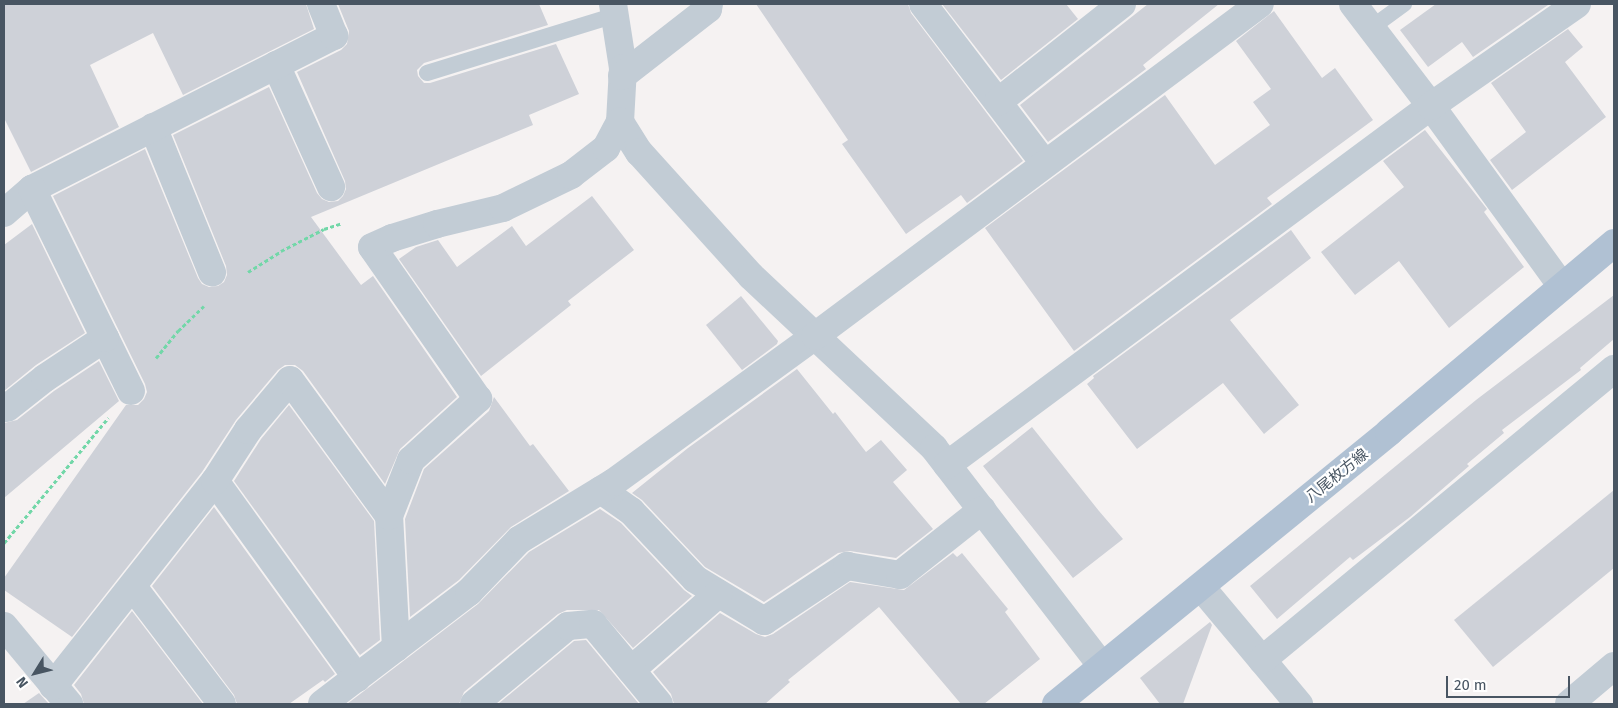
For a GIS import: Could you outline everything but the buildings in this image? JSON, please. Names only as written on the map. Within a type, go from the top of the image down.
[{"type":"main road","name":"八尾枚方線","points":[[1056,704],[1201,587],[1614,243]]},
{"type":"street","points":[[4,213],[32,189],[334,36],[321,4]]},
{"type":"street","points":[[923,4],[1045,164]]},
{"type":"street","points":[[998,102],[1122,4]]},
{"type":"street","points":[[322,704],[469,592],[519,540],[601,490],[815,336],[1260,4]]},
{"type":"street","points":[[1353,4],[1431,106],[1562,286]]},
{"type":"street","points":[[947,465],[1431,106],[1577,4]]},
{"type":"street","points":[[622,76],[711,6]]},
{"type":"street","points":[[396,648],[389,516],[411,460],[478,399],[372,247],[419,230],[503,208],[571,175],[606,148],[620,122],[622,76],[614,9]]},
{"type":"street","points":[[276,65],[332,187]]},
{"type":"street","points":[[620,122],[639,152],[744,269],[934,448],[1102,666]]},
{"type":"street","points":[[153,127],[212,272]]},
{"type":"street","points":[[32,189],[130,391]]},
{"type":"street","points":[[7,408],[45,378],[105,338]]},
{"type":"street","points":[[1262,660],[1614,369]]},
{"type":"street","points":[[4,626],[61,695],[133,587],[215,481],[248,430],[290,380],[389,516]]},
{"type":"street","points":[[215,481],[357,678]]},
{"type":"street","points":[[601,490],[631,511],[695,580],[764,621],[847,566],[900,575],[982,510]]},
{"type":"street","points":[[133,587],[222,704]]},
{"type":"street","points":[[1201,587],[1299,704]]},
{"type":"street","points":[[631,670],[718,594]]},
{"type":"street","points":[[474,704],[568,626],[593,624],[659,704]]},
{"type":"street","points":[[1569,704],[1614,666]]},
{"type":"lane","points":[[1371,28],[1404,4]]},
{"type":"lane","points":[[427,73],[614,9]]},
{"type":"path","points":[[241,276],[281,251],[324,229],[351,220]]},
{"type":"path","points":[[4,544],[178,330],[205,306]]}]
